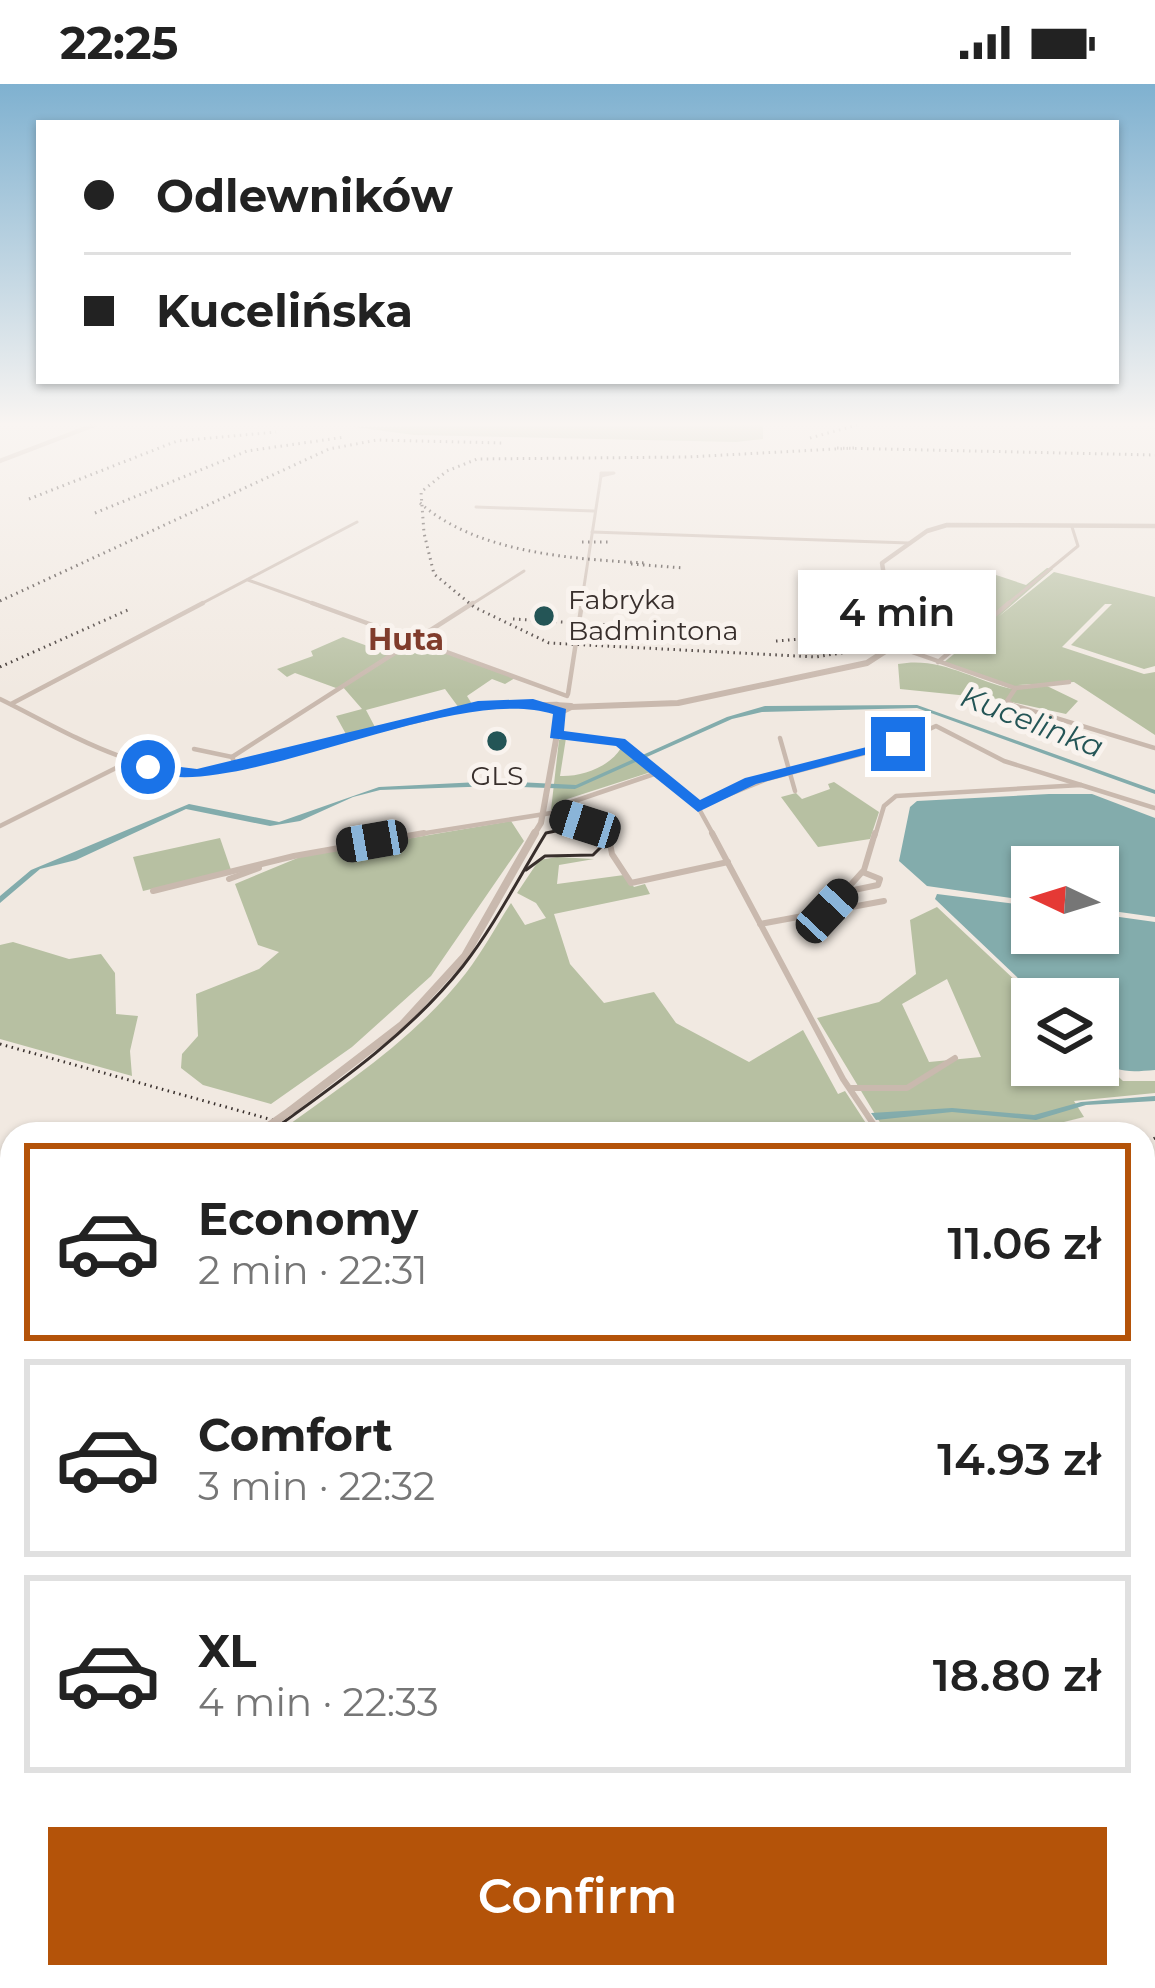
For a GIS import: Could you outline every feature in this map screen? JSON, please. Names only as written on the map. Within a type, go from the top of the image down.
[{"type":"street","points":[[275,1122],[381,1043],[445,980],[514,875],[544,814],[594,514]]},
{"type":"street","points":[[11,704],[356,522]]},
{"type":"street","points":[[0,699],[132,760],[180,775],[236,766],[478,706],[667,704],[867,664],[892,645],[894,635],[880,566],[933,528],[952,524],[1155,526]]},
{"type":"street","points":[[938,662],[1078,546],[1072,527]]},
{"type":"street","points":[[592,532],[907,544]]},
{"type":"street","points":[[194,748],[232,757],[524,571]]},
{"type":"street","points":[[248,580],[415,640],[562,703]]},
{"type":"street","points":[[892,645],[1015,688],[1069,682]]},
{"type":"street","points":[[1015,688],[1007,701],[1013,705],[1155,748]]},
{"type":"street","points":[[698,807],[751,781],[889,747],[913,732],[936,726],[1004,761],[1155,808]]},
{"type":"street","points":[[555,735],[610,739],[698,807],[849,1088],[872,1122]]},
{"type":"street","points":[[780,738],[795,791]]},
{"type":"street","points":[[232,757],[236,766]]},
{"type":"street","points":[[0,826],[132,760]]},
{"type":"street","points":[[561,816],[563,805],[654,771]]},
{"type":"street","points":[[827,911],[862,873],[884,806],[896,796],[1081,785]]},
{"type":"street","points":[[153,890],[450,826],[544,814],[608,831],[612,854],[631,883],[728,862]]},
{"type":"street","points":[[229,879],[267,862]]},
{"type":"street","points":[[845,892],[878,885],[880,879],[862,873]]},
{"type":"street","points":[[760,924],[884,902]]},
{"type":"street","points":[[849,1088],[899,1093],[932,1078],[955,1058]]},
{"type":"green space","points":[[1047,568],[1053,569],[998,617],[1054,572],[1155,597],[1155,666],[1144,669],[1071,645],[1112,604],[1105,604],[1062,647],[1144,674],[1155,672],[1155,735],[1074,682],[1018,685],[1047,686],[1078,701],[1066,714],[998,699],[900,689],[898,664],[913,662],[942,666],[1012,689],[943,663],[992,623],[965,612],[984,571],[1026,585]]},
{"type":"green space","points":[[343,637],[392,655],[415,642],[515,678],[505,684],[492,679],[467,696],[472,704],[459,708],[445,689],[366,710],[376,729],[347,736],[336,716],[362,709],[342,686],[295,673],[287,677],[277,669],[313,656],[311,651]]},
{"type":"green space","points":[[566,738],[560,776],[594,769],[621,748],[651,772],[558,802],[556,811],[551,810],[559,740]]},
{"type":"green space","points":[[834,782],[879,812],[870,839],[818,847],[781,797],[796,793],[802,799],[830,789],[828,784]]},
{"type":"green space","points":[[511,821],[524,841],[431,976],[352,1047],[271,1104],[203,1085],[181,1068],[182,1054],[198,1036],[196,994],[259,969],[279,952],[258,945],[235,884],[300,857]]},
{"type":"green space","points":[[220,838],[231,870],[143,891],[133,857]]},
{"type":"green space","points":[[594,859],[559,865],[557,884],[624,875],[634,887],[645,884],[650,894],[554,914],[570,964],[604,1003],[654,992],[676,1023],[749,1062],[803,1030],[838,1094],[845,1091],[865,1122],[292,1122],[377,1060],[446,997],[511,903],[525,925],[546,918],[536,903],[517,893],[539,860]]},
{"type":"green space","points":[[937,907],[1013,978],[1011,1086],[1119,1086],[1119,1077],[1155,1081],[1155,1093],[1074,1101],[1084,1117],[1064,1122],[880,1122],[817,1018],[879,1002],[916,974],[910,920]],"holes":[[[947,979],[981,1057],[929,1062],[902,1004]]]},
{"type":"green space","points":[[13,942],[69,959],[101,954],[115,973],[116,1014],[138,1016],[130,1051],[132,1076],[0,1039],[0,945]]},
{"type":"water","points":[[917,705],[1155,790],[1155,794],[917,708],[762,712],[732,719],[575,789],[380,790],[300,821],[270,826],[186,809],[76,860],[40,869],[0,903],[0,896],[31,870],[189,804],[279,822],[379,787],[499,781],[576,785],[727,717],[765,706]]},
{"type":"water","points":[[1092,794],[1155,818],[1155,917],[1119,912],[1119,846],[1011,846],[1011,898],[927,886],[899,861],[910,807],[917,801]]},
{"type":"water","points":[[937,894],[1011,903],[1011,954],[1119,954],[1119,917],[1155,922],[1155,1070],[1119,1069],[1119,978],[1018,978],[935,899]]},
{"type":"water","points":[[1155,1096],[1155,1101],[1086,1105],[1036,1120],[952,1112],[876,1120],[871,1113],[952,1108],[1034,1115],[1081,1102]]},
{"type":"tram line","points":[[284,1122],[371,1057],[442,991],[486,934],[546,833],[575,827],[603,836],[604,844],[593,855],[545,856],[526,870]]},
{"type":"railway","points":[[0,601],[189,514]]},
{"type":"railway","points":[[423,514],[434,574],[474,607],[549,643],[816,657],[884,646]]},
{"type":"railway","points":[[435,514],[469,533],[526,550],[645,563]]},
{"type":"railway","points":[[582,542],[610,542]]},
{"type":"railway","points":[[631,564],[684,568]]},
{"type":"railway","points":[[0,667],[130,609]]},
{"type":"railway","points":[[776,641],[841,636],[883,614]]},
{"type":"railway","points":[[513,619],[693,630]]},
{"type":"railway","points":[[0,1044],[280,1122]]},
{"type":"place","name":"Fabryka Badmintona","points":[[544,616]]},
{"type":"place","name":"GLS","points":[[497,741]]},
{"type":"district","name":"Huta","points":[[406,640]]},
{"type":"route","points":[[148,767],[197,774],[478,706],[533,703],[561,712],[555,735],[620,742],[698,807],[751,781],[898,744]]},
{"type":"water label","name":"Kucelinka","points":[[1032,722]]}]
